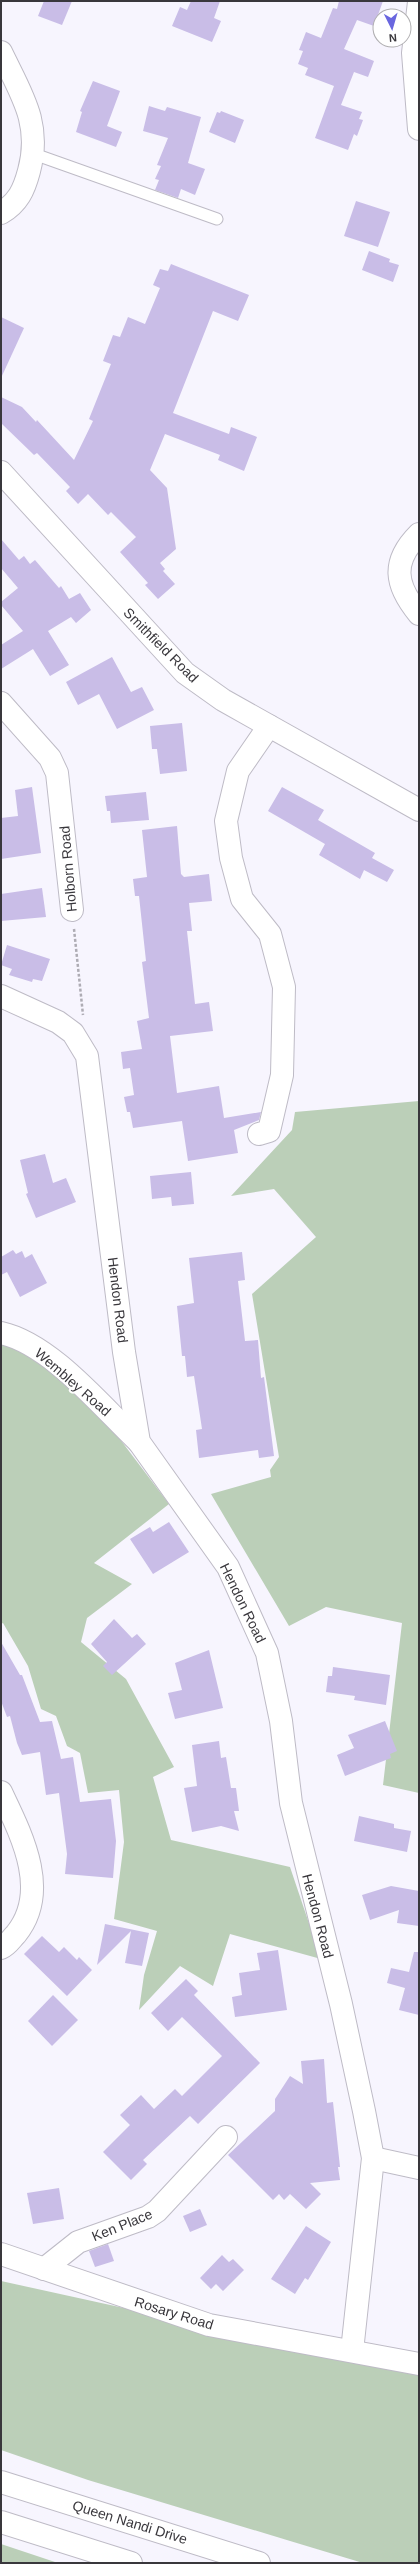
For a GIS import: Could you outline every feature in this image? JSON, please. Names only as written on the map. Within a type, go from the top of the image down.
[{"type":"street","points":[[419,2],[413,53],[419,129]]},
{"type":"street","points":[[1,52],[26,105],[35,135],[34,154],[24,191],[1,213]]},
{"type":"street","name":"Smithfield Road","points":[[1,472],[185,673],[223,700],[419,810]]},
{"type":"street","points":[[419,534],[406,547],[399,563],[401,584],[405,598],[419,614]]},
{"type":"street","name":"Holborn Road","points":[[1,703],[50,758],[57,772],[72,910]]},
{"type":"street","points":[[259,1134],[269,1131],[282,1075],[284,987],[270,934],[242,899],[231,858],[226,820],[238,771],[269,726]]},
{"type":"street","name":"Hendon Road","points":[[1,996],[58,1022],[73,1033],[87,1056],[124,1352],[139,1442],[228,1567],[267,1653],[281,1721],[291,1803],[341,2004],[373,2158]]},
{"type":"street","name":"Wembley Road","points":[[1,1333],[11,1335],[41,1350],[139,1442]]},
{"type":"street","points":[[1,1792],[19,1832],[29,1860],[32,1883],[29,1909],[23,1926],[6,1946],[1,1948]]},
{"type":"street","name":"Ken Place","points":[[44,2269],[78,2242],[148,2217],[157,2211],[226,2137]]},
{"type":"street","points":[[352,2351],[373,2158],[419,2168]]},
{"type":"street","name":"Rosary Road","points":[[1,2254],[209,2325],[419,2364]]},
{"type":"street","name":"Queen Nandi Drive","points":[[1,2482],[259,2563]]},
{"type":"street","points":[[1,2522],[131,2563]]},
{"type":"lane","points":[[34,154],[217,219]]},
{"type":"path","name":"Holborn Road","points":[[72,910],[83,1018]]},
{"type":"green space","points":[[419,1101],[419,1793],[383,1785],[402,1623],[326,1607],[289,1626],[211,1494],[271,1477],[270,1470],[279,1457],[252,1294],[316,1237],[274,1189],[231,1196],[292,1130],[295,1112]]},
{"type":"green space","points":[[1,1344],[34,1355],[113,1430],[169,1504],[94,1563],[132,1584],[87,1618],[81,1642],[126,1679],[174,1767],[153,1777],[171,1840],[290,1867],[321,1959],[230,1934],[213,1986],[180,1966],[139,2010],[144,1975],[157,1931],[114,1919],[124,1842],[119,1790],[88,1793],[80,1753],[67,1746],[56,1716],[41,1709],[28,1666],[3,1623],[1,1624]]},
{"type":"green space","points":[[1,2281],[419,2373],[419,2563],[363,2563],[88,2480],[1,2450]]},
{"type":"green space","points":[[1,2544],[58,2563],[1,2563]]},
{"type":"building","points":[[44,1],[72,1],[62,25],[38,16]]},
{"type":"building","points":[[191,1],[220,1],[214,18],[221,21],[212,42],[172,26],[180,7],[187,10]]},
{"type":"building","points":[[339,1],[383,1],[380,8],[372,8],[372,25],[357,20],[344,49],[374,61],[368,77],[354,72],[341,105],[362,112],[359,119],[363,120],[357,136],[354,134],[348,150],[315,138],[334,86],[305,75],[308,68],[298,64],[303,51],[299,50],[306,32],[321,38],[333,8],[337,9]]},
{"type":"building","points":[[93,81],[120,91],[107,126],[122,132],[116,147],[76,132],[82,112],[80,111]]},
{"type":"building","points":[[149,106],[165,111],[167,107],[201,117],[188,163],[205,169],[195,195],[181,189],[178,198],[155,190],[159,180],[155,179],[161,166],[157,165],[168,138],[143,131]]},
{"type":"building","points":[[221,111],[244,120],[235,143],[209,132],[217,112],[220,113]]},
{"type":"building","points":[[356,201],[390,212],[378,247],[344,236]]},
{"type":"building","points":[[369,251],[390,259],[389,262],[399,265],[393,282],[362,270]]},
{"type":"building","points":[[171,264],[249,295],[238,321],[213,311],[173,413],[229,434],[231,427],[257,437],[244,471],[218,460],[220,455],[165,434],[150,470],[167,488],[176,549],[160,563],[165,569],[163,571],[175,584],[158,599],[145,585],[148,583],[120,552],[136,537],[111,512],[108,515],[88,494],[78,504],[66,491],[70,487],[37,453],[34,455],[1,423],[1,397],[22,407],[36,422],[37,420],[74,460],[93,421],[89,419],[111,364],[103,361],[113,335],[120,337],[128,317],[145,324],[160,288],[153,285],[160,269],[168,271]]},
{"type":"building","points":[[1,317],[24,328],[1,378]]},
{"type":"building","points":[[1,539],[19,560],[24,556],[30,564],[35,560],[59,588],[61,586],[69,599],[80,593],[91,610],[76,623],[71,617],[48,631],[69,665],[50,676],[33,649],[1,669],[1,645],[23,631],[1,605],[1,602],[18,588],[1,568]]},
{"type":"building","points":[[112,657],[131,692],[142,687],[154,710],[117,729],[99,694],[78,705],[66,682]]},
{"type":"building","points":[[182,723],[187,771],[160,774],[157,749],[152,749],[150,726]]},
{"type":"building","points":[[32,787],[41,853],[1,859],[1,818],[18,816],[15,790]]},
{"type":"building","points":[[282,787],[324,810],[318,820],[375,853],[372,858],[394,870],[387,882],[364,870],[360,879],[319,855],[325,844],[268,811]]},
{"type":"building","points":[[146,792],[149,820],[111,823],[110,811],[107,811],[105,796]]},
{"type":"building","points":[[177,826],[181,874],[184,877],[209,874],[212,901],[189,903],[192,931],[187,931],[195,1004],[209,1002],[213,1031],[170,1036],[177,1093],[219,1086],[224,1118],[261,1112],[259,1120],[234,1130],[238,1153],[188,1161],[182,1121],[133,1128],[130,1112],[127,1112],[124,1097],[134,1095],[130,1068],[123,1069],[121,1052],[142,1049],[137,1021],[149,1018],[142,962],[146,961],[139,896],[135,896],[133,879],[147,877],[142,830]]},
{"type":"building","points":[[42,888],[46,917],[1,921],[1,894]]},
{"type":"building","points":[[7,945],[50,959],[42,981],[33,979],[32,982],[9,975],[12,969],[1,965]]},
{"type":"building","points":[[45,1154],[53,1183],[66,1178],[76,1202],[36,1218],[26,1194],[28,1193],[20,1160]]},
{"type":"building","points":[[191,1172],[194,1204],[172,1206],[171,1197],[152,1199],[150,1176]]},
{"type":"building","points":[[13,1250],[16,1254],[22,1251],[25,1258],[32,1254],[47,1283],[20,1297],[7,1272],[1,1275],[1,1257]]},
{"type":"building","points":[[242,1252],[245,1280],[238,1281],[245,1341],[258,1340],[261,1378],[264,1377],[274,1456],[259,1458],[258,1450],[199,1458],[196,1430],[202,1429],[194,1376],[187,1377],[185,1356],[182,1356],[177,1306],[194,1303],[189,1258]]},
{"type":"building","points":[[169,1522],[189,1552],[153,1574],[130,1539],[150,1527],[153,1532]]},
{"type":"building","points":[[114,1619],[132,1638],[137,1634],[146,1644],[112,1675],[103,1666],[107,1662],[91,1644]]},
{"type":"building","points":[[1,1642],[20,1675],[22,1675],[40,1722],[52,1721],[61,1759],[73,1757],[80,1802],[111,1799],[116,1841],[113,1878],[65,1874],[67,1854],[59,1793],[46,1795],[40,1752],[22,1755],[17,1743],[10,1716],[7,1717],[1,1701]]},
{"type":"building","points":[[209,1650],[223,1708],[175,1719],[168,1693],[182,1690],[175,1663]]},
{"type":"building","points":[[333,1667],[390,1675],[386,1705],[354,1700],[355,1696],[326,1692],[328,1676],[332,1676]]},
{"type":"building","points":[[385,1721],[397,1751],[390,1754],[391,1758],[345,1776],[337,1755],[354,1748],[348,1735]]},
{"type":"building","points":[[219,1741],[221,1758],[226,1757],[231,1788],[236,1788],[239,1811],[234,1811],[239,1831],[221,1826],[192,1832],[184,1788],[197,1786],[192,1745]]},
{"type":"building","points":[[359,1816],[394,1824],[394,1828],[411,1831],[407,1852],[354,1841]]},
{"type":"building","points":[[391,1886],[419,1891],[419,1926],[397,1923],[399,1910],[370,1920],[362,1895]]},
{"type":"building","points":[[105,1924],[149,1933],[142,1966],[125,1963],[131,1931],[97,1965]]},
{"type":"building","points":[[42,1936],[59,1952],[64,1947],[77,1960],[79,1957],[92,1970],[67,1996],[24,1954]]},
{"type":"building","points":[[278,1950],[287,2010],[235,2017],[232,1997],[242,1995],[239,1973],[260,1970],[257,1953]]},
{"type":"building","points":[[414,1952],[419,1952],[419,2015],[399,2010],[405,1988],[387,1983],[391,1968],[409,1972]]},
{"type":"building","points":[[186,1979],[198,1991],[194,1995],[260,2063],[198,2124],[190,2116],[143,2160],[147,2164],[131,2180],[103,2152],[130,2125],[120,2115],[141,2095],[154,2109],[175,2089],[182,2096],[222,2056],[182,2017],[168,2031],[151,2013]]},
{"type":"building","points":[[53,1995],[78,2020],[52,2046],[28,2021]]},
{"type":"building","points":[[324,2059],[327,2103],[333,2102],[340,2180],[310,2183],[321,2194],[306,2209],[290,2194],[284,2200],[279,2194],[273,2200],[228,2155],[275,2111],[275,2099],[290,2076],[303,2084],[301,2061]]},
{"type":"building","points":[[59,2188],[64,2219],[33,2224],[27,2193]]},
{"type":"building","points":[[200,2209],[207,2225],[190,2232],[183,2216]]},
{"type":"building","points":[[306,2226],[331,2242],[308,2280],[305,2278],[295,2294],[271,2279]]},
{"type":"building","points":[[108,2244],[114,2261],[95,2267],[89,2251]]},
{"type":"building","points":[[222,2255],[229,2262],[233,2259],[244,2270],[223,2291],[216,2284],[211,2289],[200,2278]]}]
